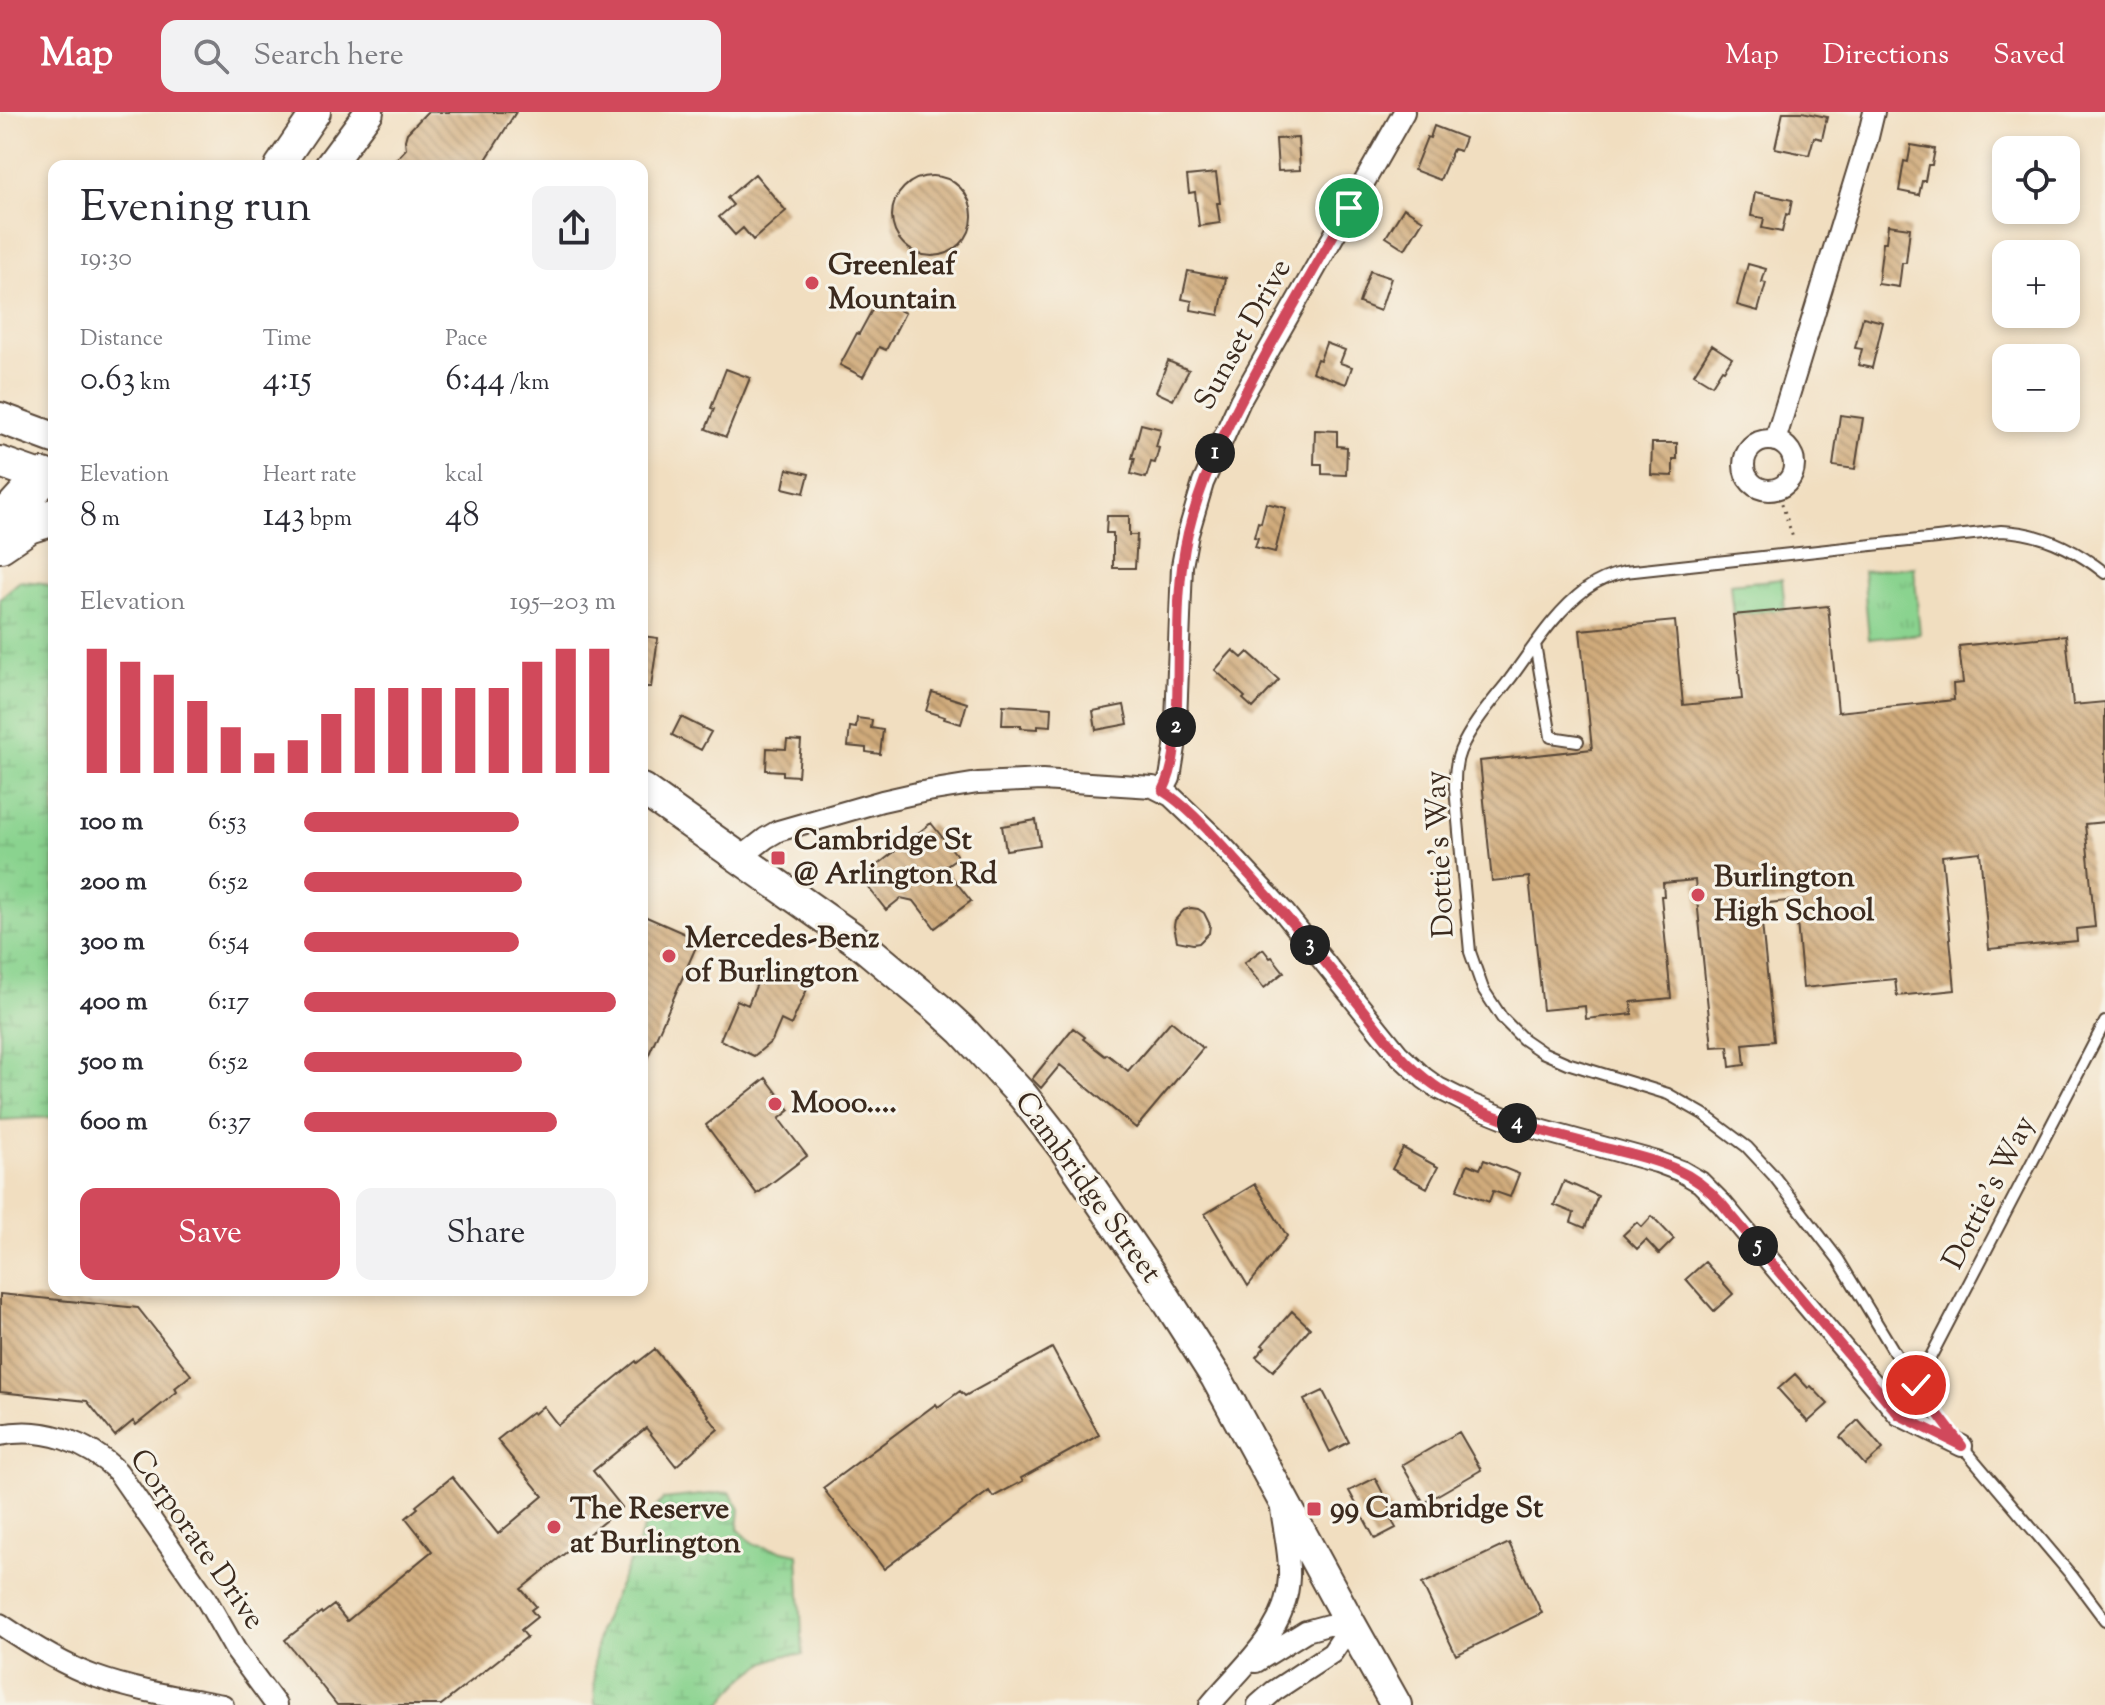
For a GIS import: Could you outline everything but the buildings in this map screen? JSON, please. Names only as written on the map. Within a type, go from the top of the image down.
[{"type":"highway","points":[[0,524],[48,478]]},
{"type":"highway","points":[[0,544],[28,525],[48,519]]},
{"type":"main road","points":[[283,160],[316,112]]},
{"type":"main road","points":[[333,160],[369,112]]},
{"type":"main road","points":[[0,418],[48,433]]},
{"type":"main road","points":[[0,462],[48,475]]},
{"type":"main road","name":"Cambridge Street","points":[[648,793],[860,943],[938,1008],[1035,1109],[1101,1201],[1216,1377],[1396,1705]]},
{"type":"street","name":"Sunset Drive","points":[[1163,791],[1170,778],[1175,747],[1182,566],[1203,483],[1240,401],[1404,112]]},
{"type":"street","points":[[1775,441],[1874,112]]},
{"type":"street","points":[[1775,441],[1788,450],[1794,464],[1789,479],[1777,488],[1766,490],[1756,487],[1748,479],[1744,464],[1747,453],[1754,445],[1775,441]]},
{"type":"street","points":[[740,858],[778,831],[882,801],[952,786],[1042,780],[1144,786],[1163,791],[1194,816],[1283,911],[1398,1054],[1424,1078],[1452,1095],[1510,1121],[1657,1162],[1700,1182],[1732,1215],[1899,1415],[1962,1446]]},
{"type":"street","name":"Corporate Drive","points":[[0,1435],[36,1434],[62,1438],[107,1461],[118,1472],[205,1597],[236,1651],[276,1705]]},
{"type":"street","points":[[1214,1700],[1268,1638],[1283,1611],[1289,1574],[1279,1493]]},
{"type":"street","points":[[0,1624],[62,1661],[95,1676],[168,1695],[223,1705]]},
{"type":"street","points":[[1214,1700],[1250,1666],[1306,1631],[1328,1625],[1351,1625]]},
{"type":"street","points":[[1258,1705],[1332,1653],[1351,1625]]},
{"type":"lane","name":"Dottie's Way","points":[[2105,573],[2062,546],[2013,532],[1797,553],[1609,576],[1574,598],[1550,624],[1471,732],[1459,753],[1455,788],[1470,952],[1483,989],[1502,1018],[1534,1047],[1567,1063],[1668,1094],[1703,1114],[1741,1142],[1773,1175],[1820,1234],[1916,1385],[1962,1446],[2072,1576],[2105,1620]]},
{"type":"lane","points":[[1535,644],[1551,737],[1578,741]]},
{"type":"lane","name":"Dottie's Way","points":[[1916,1385],[2105,1022]]},
{"type":"path","points":[[1777,488],[1797,553]]},
{"type":"green space","points":[[1914,567],[1920,634],[1869,639],[1863,571]]},
{"type":"green space","points":[[1782,579],[1785,610],[1733,615],[1730,584]]},
{"type":"green space","points":[[20,581],[48,585],[48,1117],[0,1120],[0,598]]},
{"type":"green space","points":[[730,1492],[740,1509],[738,1529],[755,1545],[798,1554],[803,1655],[785,1655],[766,1663],[732,1690],[721,1705],[595,1705],[594,1663],[599,1630],[650,1515],[663,1499]]},
{"type":"place","name":"Greenleaf Mountain","points":[[812,283]]},
{"type":"place","name":"Cambridge St @ Arlington Rd","points":[[778,858]]},
{"type":"place","name":"Burlington High School","points":[[1698,895]]},
{"type":"place","name":"Mercedes-Benz of Burlington","points":[[669,956]]},
{"type":"place","name":"Mooo....","points":[[775,1104]]},
{"type":"place","name":"99 Cambridge St","points":[[1314,1509]]},
{"type":"place","name":"The Reserve at Burlington","points":[[554,1527]]},
{"type":"route","points":[[1349,208],[1240,401],[1197,500],[1180,581],[1175,747],[1170,778],[1163,791],[1194,816],[1283,911],[1398,1054],[1424,1078],[1452,1095],[1522,1125],[1657,1162],[1700,1182],[1711,1191],[1899,1415],[1962,1446],[1916,1385]]}]
